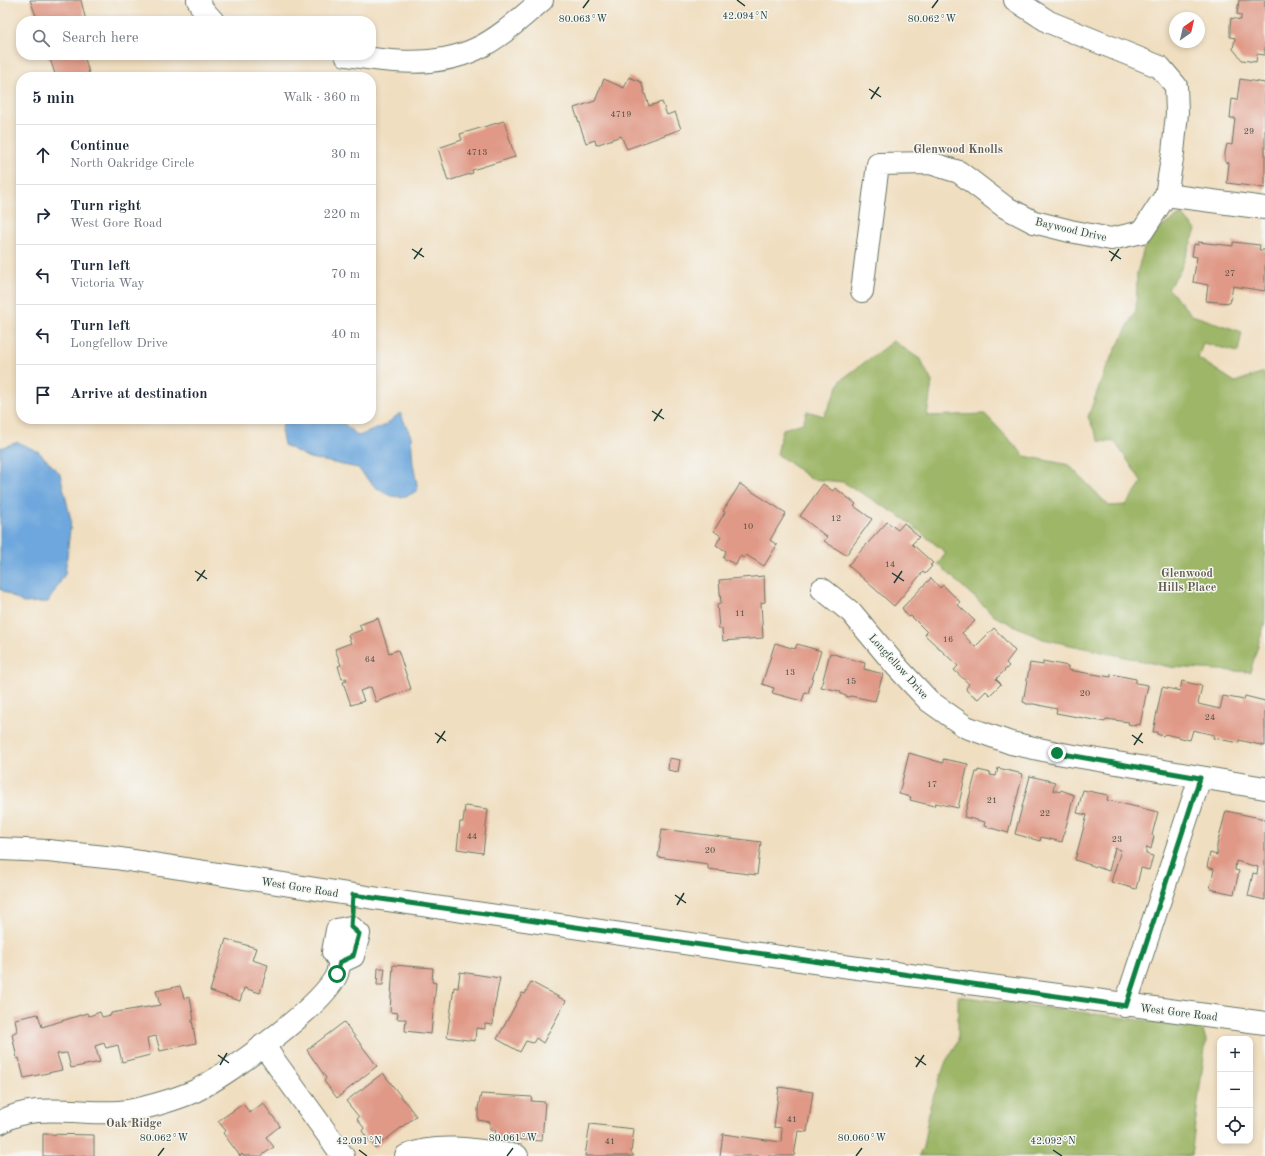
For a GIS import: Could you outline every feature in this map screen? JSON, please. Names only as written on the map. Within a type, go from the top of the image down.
[{"type":"street","points":[[198,0],[203,10],[208,16]]},
{"type":"street","points":[[376,58],[419,62],[446,59],[476,49],[502,32],[542,0]]},
{"type":"street","name":"Baywood Drive","points":[[862,291],[878,164],[930,163],[959,172],[1005,207],[1034,222],[1111,239],[1142,232],[1166,195],[1173,153],[1177,113],[1176,86],[1160,67],[1049,22],[1014,0]]},
{"type":"street","points":[[1166,195],[1265,208]]},
{"type":"street","name":"Longfellow Drive","points":[[822,589],[852,613],[897,667],[929,701],[966,727],[1011,743],[1200,778],[1265,788]]},
{"type":"street","points":[[1126,1006],[1200,778]]},
{"type":"street","name":"West Gore Road","points":[[0,849],[48,851],[115,858],[353,895],[1126,1006],[1265,1023]]},
{"type":"street","points":[[0,1123],[18,1114],[49,1111],[120,1112],[160,1103],[193,1091],[214,1081],[263,1045],[318,999],[337,974],[340,962],[333,952],[337,930],[351,927],[353,895]]},
{"type":"street","points":[[263,1045],[343,1156]]},
{"type":"street","points":[[406,1156],[431,1148],[490,1152],[517,1156]]},
{"type":"green space","points":[[1182,214],[1196,230],[1180,271],[1168,288],[1192,315],[1242,332],[1238,352],[1203,343],[1198,358],[1235,382],[1264,372],[1265,374],[1265,622],[1250,672],[1170,667],[1043,639],[996,617],[938,564],[946,553],[903,518],[843,482],[811,479],[777,454],[783,429],[803,423],[807,411],[824,416],[841,380],[893,341],[920,359],[932,382],[927,416],[985,414],[1025,456],[1069,465],[1109,506],[1126,505],[1142,482],[1115,442],[1099,441],[1088,417],[1105,370],[1136,310],[1137,273],[1146,241],[1155,231]]},
{"type":"green space","points":[[958,996],[1202,1028],[1206,1040],[1191,1156],[919,1156],[923,1147],[930,1106],[946,1061],[958,1042]]},
{"type":"water","points":[[400,413],[411,436],[413,464],[418,490],[409,495],[400,497],[384,493],[370,482],[358,468],[309,458],[284,445],[281,430],[283,424],[345,424],[358,436],[384,426]]},
{"type":"water","points":[[18,442],[39,452],[60,474],[71,520],[65,574],[48,602],[23,603],[0,589],[0,448]]},
{"type":"building","points":[[30,0],[81,0],[85,16],[36,16]]},
{"type":"building","points":[[1239,0],[1265,0],[1265,55],[1257,54],[1256,62],[1242,60],[1233,49],[1235,38],[1230,37],[1230,26],[1231,18],[1241,20],[1241,15],[1237,14]]},
{"type":"building","points":[[50,60],[85,60],[89,72],[54,72]]},
{"type":"building","points":[[629,77],[641,82],[649,106],[662,102],[667,115],[675,112],[681,129],[627,149],[621,136],[596,145],[595,140],[586,143],[574,108],[595,101],[604,79],[624,88]]},
{"type":"building","points":[[1240,79],[1265,83],[1265,188],[1227,183],[1229,163],[1225,162],[1225,153],[1227,144],[1232,145],[1235,118],[1230,118],[1232,99],[1237,100]]},
{"type":"building","points":[[504,121],[515,157],[472,170],[473,173],[448,181],[438,148],[462,140],[460,134]]},
{"type":"building","points":[[1198,242],[1233,246],[1233,242],[1260,245],[1259,250],[1265,250],[1265,291],[1233,286],[1230,303],[1206,301],[1208,285],[1193,282],[1197,257],[1192,256],[1194,244],[1198,245]]},
{"type":"building","points":[[740,484],[786,513],[770,540],[777,545],[764,566],[746,555],[744,558],[740,556],[736,565],[723,558],[726,551],[716,545],[721,536],[714,531],[725,512],[723,511]]},
{"type":"building","points":[[823,484],[833,491],[835,488],[856,504],[854,506],[872,519],[846,555],[824,541],[827,537],[800,516]]},
{"type":"building","points":[[887,522],[898,530],[904,523],[919,537],[912,544],[933,563],[930,565],[932,566],[925,574],[923,572],[894,606],[848,565]]},
{"type":"building","points":[[764,576],[765,602],[761,603],[763,638],[723,641],[722,629],[719,629],[717,604],[721,603],[719,580]]},
{"type":"building","points":[[931,578],[940,588],[943,585],[960,602],[958,605],[975,621],[962,633],[975,647],[994,628],[1015,651],[1006,663],[1009,666],[996,679],[1001,684],[990,695],[986,691],[978,699],[967,691],[966,688],[969,684],[954,670],[958,666],[925,635],[927,632],[911,616],[908,617],[902,608]]},
{"type":"building","points":[[378,618],[389,653],[398,650],[411,689],[376,702],[371,687],[360,691],[364,701],[351,705],[343,682],[347,681],[346,678],[342,679],[338,666],[341,665],[335,649],[351,643],[348,635],[362,630],[359,625]]},
{"type":"building","points":[[775,643],[795,649],[797,644],[821,651],[808,693],[805,692],[802,701],[772,693],[774,688],[762,684]]},
{"type":"building","points":[[830,653],[865,663],[864,669],[883,674],[875,701],[851,696],[848,697],[841,694],[840,691],[821,687]]},
{"type":"building","points":[[1043,661],[1068,666],[1068,670],[1111,677],[1111,674],[1136,679],[1136,683],[1148,685],[1140,725],[1136,724],[1136,726],[1128,724],[1129,722],[1106,719],[1105,722],[1056,713],[1057,709],[1034,704],[1026,704],[1023,702],[1030,663],[1043,665]]},
{"type":"building","points":[[1182,681],[1202,686],[1198,704],[1220,709],[1223,696],[1244,700],[1245,696],[1265,701],[1265,746],[1239,740],[1239,743],[1213,738],[1214,735],[1193,730],[1190,740],[1165,734],[1163,736],[1157,734],[1157,732],[1153,732],[1162,687],[1180,691]]},
{"type":"building","points":[[909,753],[943,763],[943,759],[968,764],[958,808],[935,803],[934,806],[910,800],[911,797],[899,794]]},
{"type":"building","points":[[669,758],[680,760],[678,772],[668,770]]},
{"type":"building","points":[[998,768],[1023,774],[1008,833],[984,826],[985,822],[964,817],[976,772],[978,772],[978,770],[991,773],[990,775],[996,776]]},
{"type":"building","points":[[1030,776],[1055,782],[1053,790],[1060,792],[1061,790],[1074,795],[1062,842],[1041,837],[1040,841],[1015,834]]},
{"type":"building","points":[[1083,790],[1108,795],[1107,800],[1158,812],[1152,835],[1154,836],[1151,849],[1147,847],[1146,851],[1146,854],[1153,856],[1149,870],[1141,868],[1136,889],[1111,882],[1121,850],[1115,848],[1109,871],[1075,860],[1087,815],[1077,813]]},
{"type":"building","points":[[465,806],[488,809],[483,853],[457,849],[460,822],[463,822]]},
{"type":"building","points":[[1226,811],[1265,819],[1265,900],[1248,896],[1253,873],[1257,874],[1258,867],[1236,861],[1235,870],[1239,871],[1234,894],[1210,889],[1214,869],[1207,867],[1210,853],[1217,855],[1217,845]]},
{"type":"building","points":[[662,829],[761,842],[757,875],[708,869],[708,864],[658,857]]},
{"type":"building","points":[[226,939],[256,948],[252,960],[268,965],[260,993],[244,988],[240,1001],[210,991]]},
{"type":"building","points":[[393,965],[433,968],[432,982],[436,983],[431,1034],[405,1031],[406,1019],[397,1019],[398,1013],[390,1012]]},
{"type":"building","points":[[378,968],[385,968],[383,985],[377,985]]},
{"type":"building","points":[[460,972],[500,978],[494,1008],[493,1025],[485,1024],[485,1029],[476,1028],[475,1041],[447,1037],[454,987],[458,988]]},
{"type":"building","points":[[531,982],[566,1001],[543,1043],[536,1038],[533,1043],[526,1041],[520,1052],[497,1039],[522,993],[525,994]]},
{"type":"building","points":[[180,986],[184,998],[190,997],[196,1043],[160,1051],[156,1036],[147,1038],[150,1055],[122,1062],[118,1045],[106,1048],[104,1043],[95,1046],[100,1062],[71,1068],[67,1053],[57,1054],[62,1070],[24,1078],[19,1058],[17,1059],[12,1034],[17,1031],[15,1019],[38,1014],[42,1027],[87,1013],[89,1016],[100,1012],[102,1017],[111,1015],[111,1013],[160,1005],[156,991]]},
{"type":"building","points":[[344,1022],[377,1066],[337,1098],[324,1081],[326,1078],[307,1050]]},
{"type":"building","points":[[383,1073],[416,1116],[375,1148],[362,1131],[364,1128],[357,1119],[359,1117],[346,1101]]},
{"type":"building","points":[[779,1087],[813,1092],[807,1132],[798,1131],[794,1156],[720,1156],[723,1134],[781,1142],[782,1128],[774,1127]]},
{"type":"building","points":[[481,1094],[532,1097],[531,1101],[545,1102],[542,1141],[494,1138],[496,1130],[490,1130],[490,1122],[478,1120],[478,1108]]},
{"type":"building","points":[[263,1103],[280,1126],[266,1137],[274,1147],[261,1156],[243,1156],[242,1154],[240,1156],[223,1133],[226,1131],[218,1121],[243,1104],[250,1113]]},
{"type":"building","points":[[590,1124],[634,1129],[631,1152],[634,1156],[585,1156]]},
{"type":"building","points":[[43,1134],[94,1135],[94,1156],[43,1156]]},
{"type":"district","name":"Glenwood Knolls","points":[[958,149]]},
{"type":"district","name":"Glenwood Hills Place","points":[[1187,580]]},
{"type":"district","name":"Oak Ridge","points":[[134,1123]]},
{"type":"route","points":[[337,974],[340,962],[353,956],[359,934],[351,927],[353,895],[1126,1006],[1200,778],[1100,759],[1057,753]]}]
